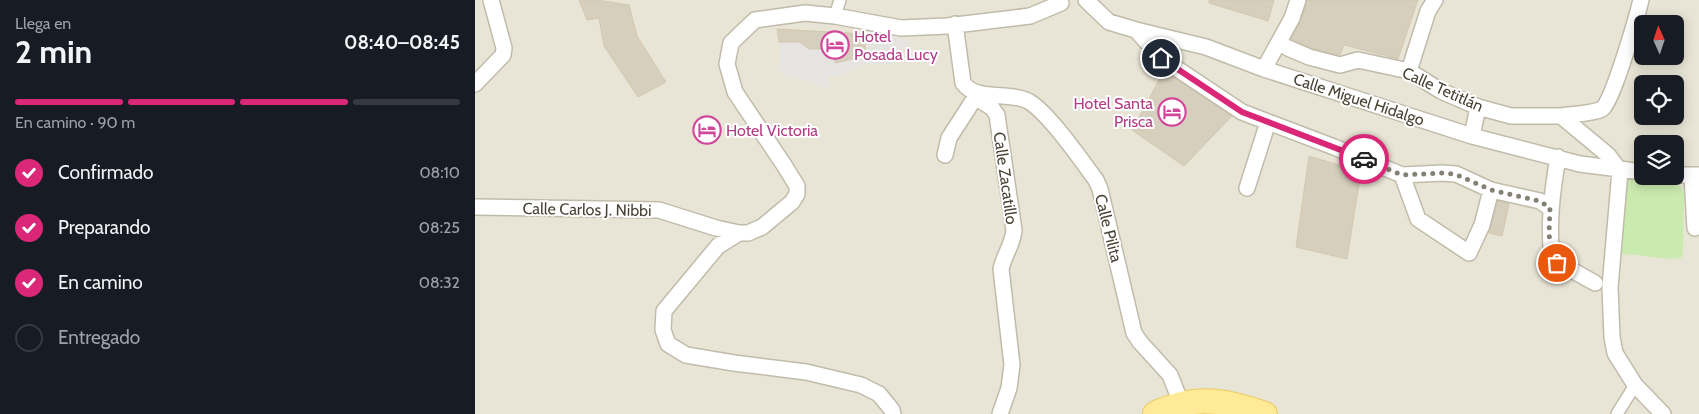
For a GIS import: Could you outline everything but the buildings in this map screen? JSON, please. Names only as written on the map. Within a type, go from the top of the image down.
[{"type":"main road","points":[[1155,414],[1181,403],[1194,401],[1241,405],[1265,414]]},
{"type":"street","points":[[475,84],[503,55],[504,48],[491,0]]},
{"type":"street","points":[[835,16],[840,0]]},
{"type":"street","name":"Calle Carlos J. Nibbi","points":[[475,207],[659,210],[716,228],[748,233],[763,227],[792,202],[797,194],[797,186],[735,92],[727,64],[731,43],[755,20],[805,13],[835,16],[901,28],[1030,16],[1060,2],[1069,5],[1080,0]]},
{"type":"street","name":"Calle Miguel Hidalgo","points":[[1086,0],[1109,22],[1205,47],[1264,69],[1472,136],[1580,164],[1634,172]]},
{"type":"street","points":[[1264,69],[1292,18],[1298,0]]},
{"type":"street","points":[[1409,71],[1428,11],[1435,0]]},
{"type":"street","name":"Calle Tetitlán","points":[[1279,43],[1309,57],[1340,65],[1358,60],[1409,71],[1441,91],[1478,107],[1511,116],[1561,116],[1587,113],[1607,105],[1617,80],[1641,0]]},
{"type":"street","points":[[945,155],[949,138],[976,95],[967,89],[963,83],[955,24]]},
{"type":"street","points":[[1136,30],[1161,58],[1242,112],[1402,175],[1455,174],[1491,190],[1540,201],[1550,208]]},
{"type":"street","name":"Calle Pilita","points":[[976,95],[1010,96],[1028,101],[1048,119],[1096,180],[1100,189],[1134,333],[1170,375],[1181,403]]},
{"type":"street","name":"Calle Zacatillo","points":[[976,95],[992,108],[997,115],[1014,230],[1001,269],[1012,365],[1009,388],[999,414]]},
{"type":"street","points":[[1472,136],[1478,107]]},
{"type":"street","points":[[1561,116],[1608,155],[1620,171],[1610,287],[1612,337],[1615,353],[1635,385],[1663,414]]},
{"type":"street","points":[[1247,188],[1267,122]]},
{"type":"street","points":[[1558,157],[1550,208],[1549,234],[1552,259],[1595,283]]},
{"type":"street","points":[[1402,175],[1418,219],[1469,253],[1482,225],[1491,190]]},
{"type":"street","points":[[1695,176],[1695,228]]},
{"type":"street","points":[[716,228],[718,246]]},
{"type":"street","points":[[739,233],[718,246],[664,311],[663,330],[668,344],[686,354],[734,363],[806,372],[861,385],[879,394],[893,414]]},
{"type":"street","points":[[1617,414],[1635,385]]},
{"type":"shaded area","points":[[475,0],[1699,0],[1699,414],[475,414]]},
{"type":"shaded area","points":[[903,33],[907,43],[907,52],[892,54],[893,64],[866,64],[837,76],[827,76],[828,88],[781,73],[779,42],[800,42],[809,49],[835,49],[836,63],[865,56],[865,34]]},
{"type":"green space","points":[[1620,175],[1634,178],[1634,185],[1680,186],[1684,193],[1683,252],[1681,258],[1659,258],[1618,252]]},
{"type":"way so far","points":[[1364,159],[1402,175],[1455,174],[1491,190],[1540,201],[1550,208],[1549,234],[1552,259],[1557,263]]},
{"type":"place","name":"Hotel Posada Lucy","points":[[835,45]]},
{"type":"place","name":"Hotel Santa Prisca","points":[[1172,112]]},
{"type":"place","name":"Hotel Victoria","points":[[707,130]]},
{"type":"route","points":[[1161,58],[1242,112],[1364,159]]}]
